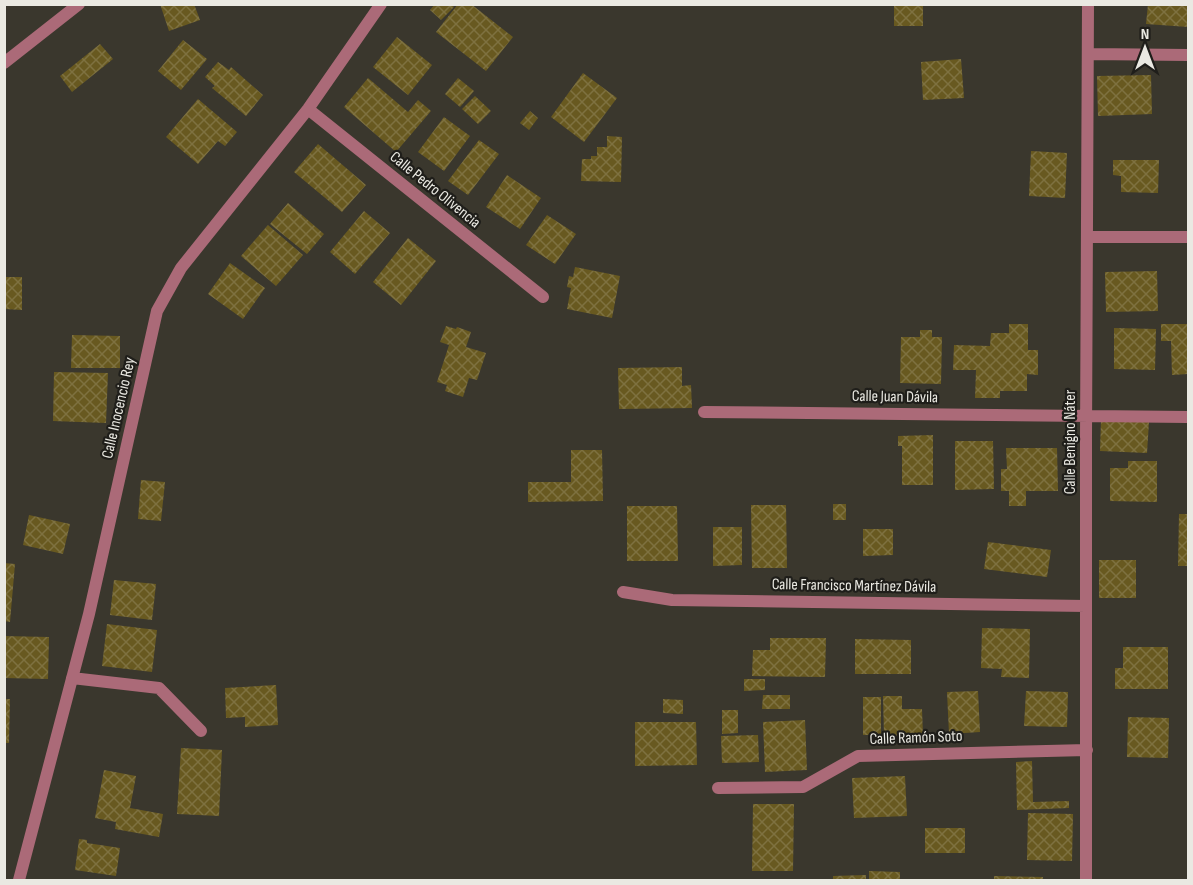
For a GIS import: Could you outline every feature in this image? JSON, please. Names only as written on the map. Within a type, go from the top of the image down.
[{"type":"street","points":[[4,63],[79,4]]},
{"type":"street","name":"Calle Inocencio Rey","points":[[19,880],[92,602],[157,311],[181,268],[308,109],[381,4]]},
{"type":"street","name":"Calle Benigno Náter","points":[[1086,880],[1088,4]]},
{"type":"street","points":[[1089,54],[1188,55]]},
{"type":"street","name":"Calle Pedro Olivencia","points":[[308,109],[543,297]]},
{"type":"street","points":[[1088,237],[1188,237]]},
{"type":"street","name":"Calle Juan Dávila","points":[[704,412],[1188,417]]},
{"type":"street","name":"Calle Francisco Martínez Dávila","points":[[623,592],[672,600],[1086,606]]},
{"type":"street","points":[[72,678],[159,688],[201,731]]},
{"type":"street","name":"Calle Ramón Soto","points":[[718,788],[803,787],[858,756],[1087,750]]},
{"type":"building","points":[[160,4],[194,4],[200,20],[169,31]]},
{"type":"building","points":[[435,4],[451,4],[454,7],[441,20],[430,10]]},
{"type":"building","points":[[458,4],[471,4],[513,37],[486,71],[436,32]]},
{"type":"building","points":[[894,4],[923,4],[923,26],[894,26]]},
{"type":"building","points":[[1148,4],[1188,4],[1188,27],[1146,24]]},
{"type":"building","points":[[397,37],[432,65],[408,95],[373,67]]},
{"type":"building","points":[[183,40],[207,59],[181,90],[158,71]]},
{"type":"building","points":[[100,44],[113,59],[72,92],[60,76]]},
{"type":"building","points":[[961,59],[964,98],[923,100],[921,62]]},
{"type":"building","points":[[218,62],[229,70],[231,67],[263,95],[246,116],[212,88],[215,86],[205,77]]},
{"type":"building","points":[[583,73],[617,98],[584,142],[551,117]]},
{"type":"building","points":[[1151,75],[1152,114],[1098,116],[1097,76]]},
{"type":"building","points":[[368,78],[408,112],[418,100],[431,111],[396,152],[344,107]]},
{"type":"building","points":[[458,78],[474,91],[460,107],[445,94]]},
{"type":"building","points":[[475,96],[491,111],[478,124],[462,109]]},
{"type":"building","points":[[198,99],[237,132],[225,146],[218,141],[198,164],[166,137]]},
{"type":"building","points":[[530,111],[538,118],[529,130],[520,123]]},
{"type":"building","points":[[444,117],[470,136],[444,171],[418,152]]},
{"type":"building","points":[[607,136],[622,137],[621,182],[581,181],[582,159],[597,156],[597,147],[607,147]]},
{"type":"building","points":[[479,140],[499,154],[468,195],[448,181]]},
{"type":"building","points":[[318,144],[366,185],[342,212],[294,172]]},
{"type":"building","points":[[1031,151],[1067,153],[1065,198],[1029,196]]},
{"type":"building","points":[[1113,160],[1159,160],[1158,193],[1121,192],[1121,176],[1113,175]]},
{"type":"building","points":[[507,175],[541,198],[520,229],[486,207]]},
{"type":"building","points":[[288,203],[324,234],[307,254],[270,224]]},
{"type":"building","points":[[364,211],[390,233],[355,274],[330,252]]},
{"type":"building","points":[[547,215],[576,234],[555,264],[526,245]]},
{"type":"building","points":[[268,225],[303,255],[276,286],[241,256]]},
{"type":"building","points":[[408,238],[436,261],[401,305],[373,282]]},
{"type":"building","points":[[230,263],[265,288],[243,319],[208,294]]},
{"type":"building","points":[[575,267],[620,276],[612,318],[567,309],[571,288],[567,287],[569,276],[573,277]]},
{"type":"building","points":[[1157,271],[1158,311],[1106,312],[1105,272]]},
{"type":"building","points":[[4,277],[22,277],[22,310],[4,309]]},
{"type":"building","points":[[1009,324],[1028,324],[1028,350],[1038,350],[1038,375],[1027,374],[1027,391],[1000,391],[1000,398],[975,398],[976,370],[953,370],[954,345],[990,346],[991,333],[1009,333]]},
{"type":"building","points":[[1161,324],[1188,324],[1188,374],[1172,375],[1171,341],[1161,341]]},
{"type":"building","points":[[446,326],[471,332],[466,347],[486,353],[477,380],[469,378],[463,397],[445,391],[447,385],[437,382],[449,345],[440,342]]},
{"type":"building","points":[[1114,328],[1156,329],[1155,370],[1114,369]]},
{"type":"building","points":[[920,330],[932,330],[932,337],[942,337],[941,384],[900,383],[901,337],[920,337]]},
{"type":"building","points":[[72,335],[120,336],[120,368],[71,368]]},
{"type":"building","points":[[682,367],[682,386],[691,385],[692,408],[619,409],[618,368]]},
{"type":"building","points":[[54,372],[108,373],[106,423],[53,421]]},
{"type":"building","points":[[1101,420],[1149,422],[1147,453],[1100,451]]},
{"type":"building","points":[[933,435],[933,485],[902,485],[902,446],[898,446],[898,436]]},
{"type":"building","points":[[955,441],[993,441],[994,489],[955,490]]},
{"type":"building","points":[[1006,448],[1057,448],[1058,491],[1026,491],[1026,506],[1009,506],[1009,491],[1001,491],[1001,469],[1007,469]]},
{"type":"building","points":[[571,450],[602,450],[603,501],[528,502],[528,482],[571,482]]},
{"type":"building","points":[[1128,461],[1157,461],[1157,502],[1110,501],[1110,468],[1128,468]]},
{"type":"building","points":[[141,480],[165,482],[161,521],[138,519]]},
{"type":"building","points":[[833,504],[846,504],[846,520],[833,520]]},
{"type":"building","points":[[751,505],[786,505],[787,568],[752,568]]},
{"type":"building","points":[[627,506],[677,506],[678,561],[627,561]]},
{"type":"building","points":[[1179,514],[1188,514],[1188,566],[1178,566]]},
{"type":"building","points":[[29,515],[70,524],[63,554],[23,545]]},
{"type":"building","points":[[713,527],[742,527],[742,565],[713,566]]},
{"type":"building","points":[[863,529],[893,529],[893,555],[863,556]]},
{"type":"building","points":[[988,542],[1051,550],[1047,577],[984,569]]},
{"type":"building","points":[[1099,560],[1136,560],[1136,598],[1099,598]]},
{"type":"building","points":[[4,563],[15,564],[10,622],[4,621]]},
{"type":"building","points":[[114,580],[156,584],[152,620],[110,615]]},
{"type":"building","points":[[107,624],[157,630],[152,672],[102,666]]},
{"type":"building","points":[[982,628],[1030,629],[1029,678],[1001,677],[1002,669],[981,668]]},
{"type":"building","points":[[4,636],[49,637],[48,679],[4,678]]},
{"type":"building","points":[[770,638],[826,638],[825,677],[752,676],[753,650],[770,650]]},
{"type":"building","points":[[855,639],[911,640],[911,674],[855,674]]},
{"type":"building","points":[[1123,647],[1168,647],[1168,689],[1115,689],[1115,668],[1123,668]]},
{"type":"building","points":[[744,679],[765,679],[765,690],[744,691]]},
{"type":"building","points":[[276,685],[278,725],[245,727],[245,717],[226,718],[225,688]]},
{"type":"building","points":[[978,691],[980,732],[949,734],[947,692]]},
{"type":"building","points":[[1026,691],[1068,692],[1067,727],[1024,726]]},
{"type":"building","points":[[763,695],[790,695],[790,709],[762,709]]},
{"type":"building","points":[[883,696],[902,696],[902,709],[922,709],[923,735],[884,736]]},
{"type":"building","points":[[863,697],[881,697],[881,735],[863,735]]},
{"type":"building","points":[[5,699],[10,699],[9,743],[5,743]]},
{"type":"building","points":[[663,699],[683,700],[683,714],[663,713]]},
{"type":"building","points":[[722,710],[738,710],[738,733],[722,734]]},
{"type":"building","points":[[1128,717],[1169,718],[1168,758],[1127,757]]},
{"type":"building","points":[[805,720],[807,770],[765,772],[763,722]]},
{"type":"building","points":[[635,722],[696,722],[697,765],[635,766]]},
{"type":"building","points":[[758,735],[759,762],[722,763],[721,736]]},
{"type":"building","points":[[181,748],[222,750],[219,816],[177,814]]},
{"type":"building","points":[[1032,761],[1033,802],[1069,801],[1069,808],[1017,810],[1016,762]]},
{"type":"building","points":[[104,770],[136,776],[130,808],[163,814],[159,837],[115,829],[116,822],[95,818]]},
{"type":"building","points":[[905,776],[907,816],[854,818],[852,778]]},
{"type":"building","points":[[753,804],[794,804],[793,871],[752,871]]},
{"type":"building","points":[[1028,813],[1073,814],[1072,861],[1027,860]]},
{"type":"building","points":[[925,828],[965,828],[965,853],[925,853]]},
{"type":"building","points":[[79,839],[87,840],[87,843],[120,848],[116,876],[75,870]]},
{"type":"building","points":[[869,871],[900,872],[900,880],[869,880]]},
{"type":"building","points":[[866,875],[866,880],[833,880],[833,876]]},
{"type":"building","points":[[994,876],[1043,877],[1043,880],[994,880]]}]
